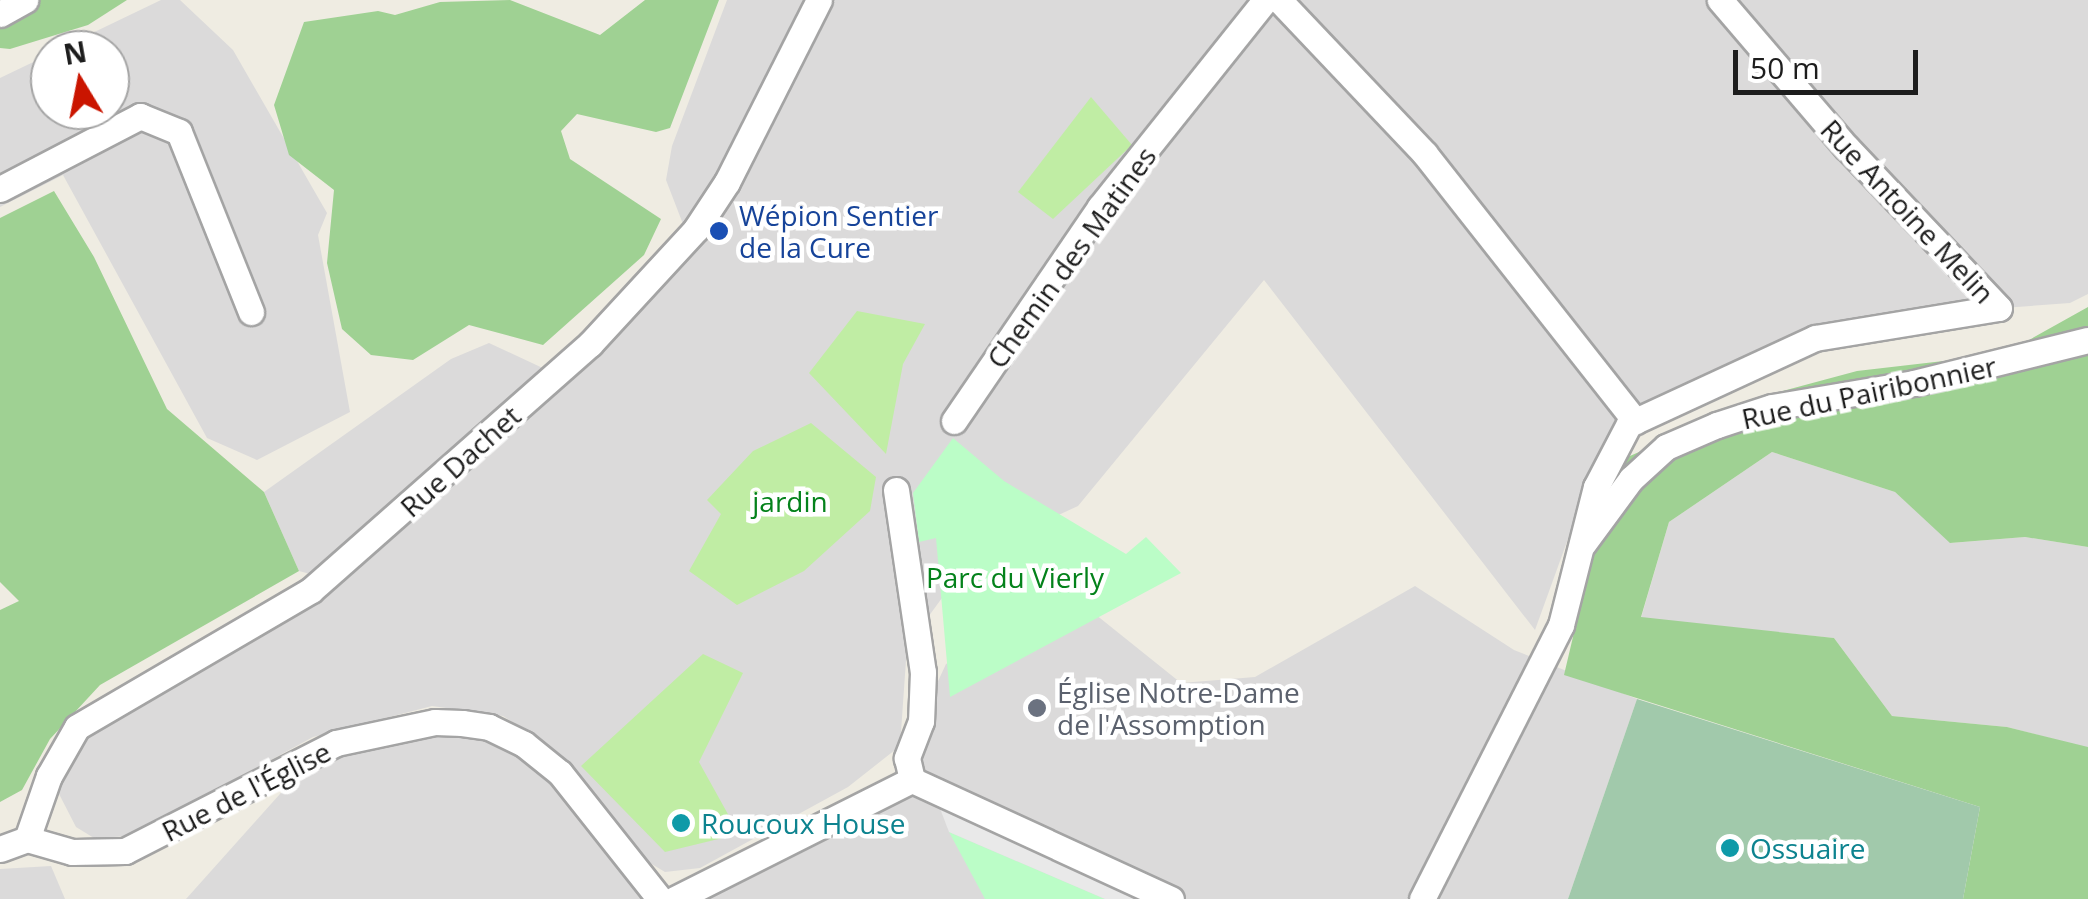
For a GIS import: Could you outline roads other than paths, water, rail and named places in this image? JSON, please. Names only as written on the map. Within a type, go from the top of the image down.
[{"type":"street","points":[[0,14],[25,0]]},
{"type":"street","name":"Rue Dachet","points":[[28,839],[49,776],[77,727],[311,590],[590,344],[696,229],[727,182],[819,0]]},
{"type":"street","name":"Chemin des Matines","points":[[954,422],[1100,207],[1265,0]]},
{"type":"street","points":[[1279,0],[1426,154],[1632,422]]},
{"type":"street","name":"Rue Antoine Melin","points":[[1632,422],[1815,338],[1999,308],[1846,146],[1720,0]]},
{"type":"street","points":[[0,189],[140,116],[179,132],[251,312]]},
{"type":"street","name":"Rue du Pairibonnier","points":[[1580,548],[1631,480],[1666,447],[1717,426],[1772,407],[1914,384],[2088,340]]},
{"type":"street","name":"Rue du Pairibonnier","points":[[1422,899],[1561,625],[1596,487],[1632,422]]},
{"type":"street","points":[[896,490],[923,672],[921,721],[908,758],[912,780]]},
{"type":"street","name":"Rue de l'Église","points":[[28,839],[72,852],[125,851],[336,743],[435,722],[462,723],[490,727],[524,744],[560,772],[660,899]]},
{"type":"street","points":[[675,899],[912,780]]},
{"type":"street","points":[[912,780],[1171,899]]},
{"type":"street","points":[[0,849],[28,839]]},
{"type":"place","name":"Wépion Sentier de la Cure","points":[[719,231]]},
{"type":"place","name":"Église Notre-Dame de l'Assomption","points":[[1037,708]]},
{"type":"place","name":"Roucoux House","points":[[681,823]]},
{"type":"place","name":"Ossuaire","points":[[1730,848]]},
{"type":"park label","name":"jardin","points":[[790,501]]},
{"type":"park label","name":"Parc du Vierly","points":[[1015,577]]}]
